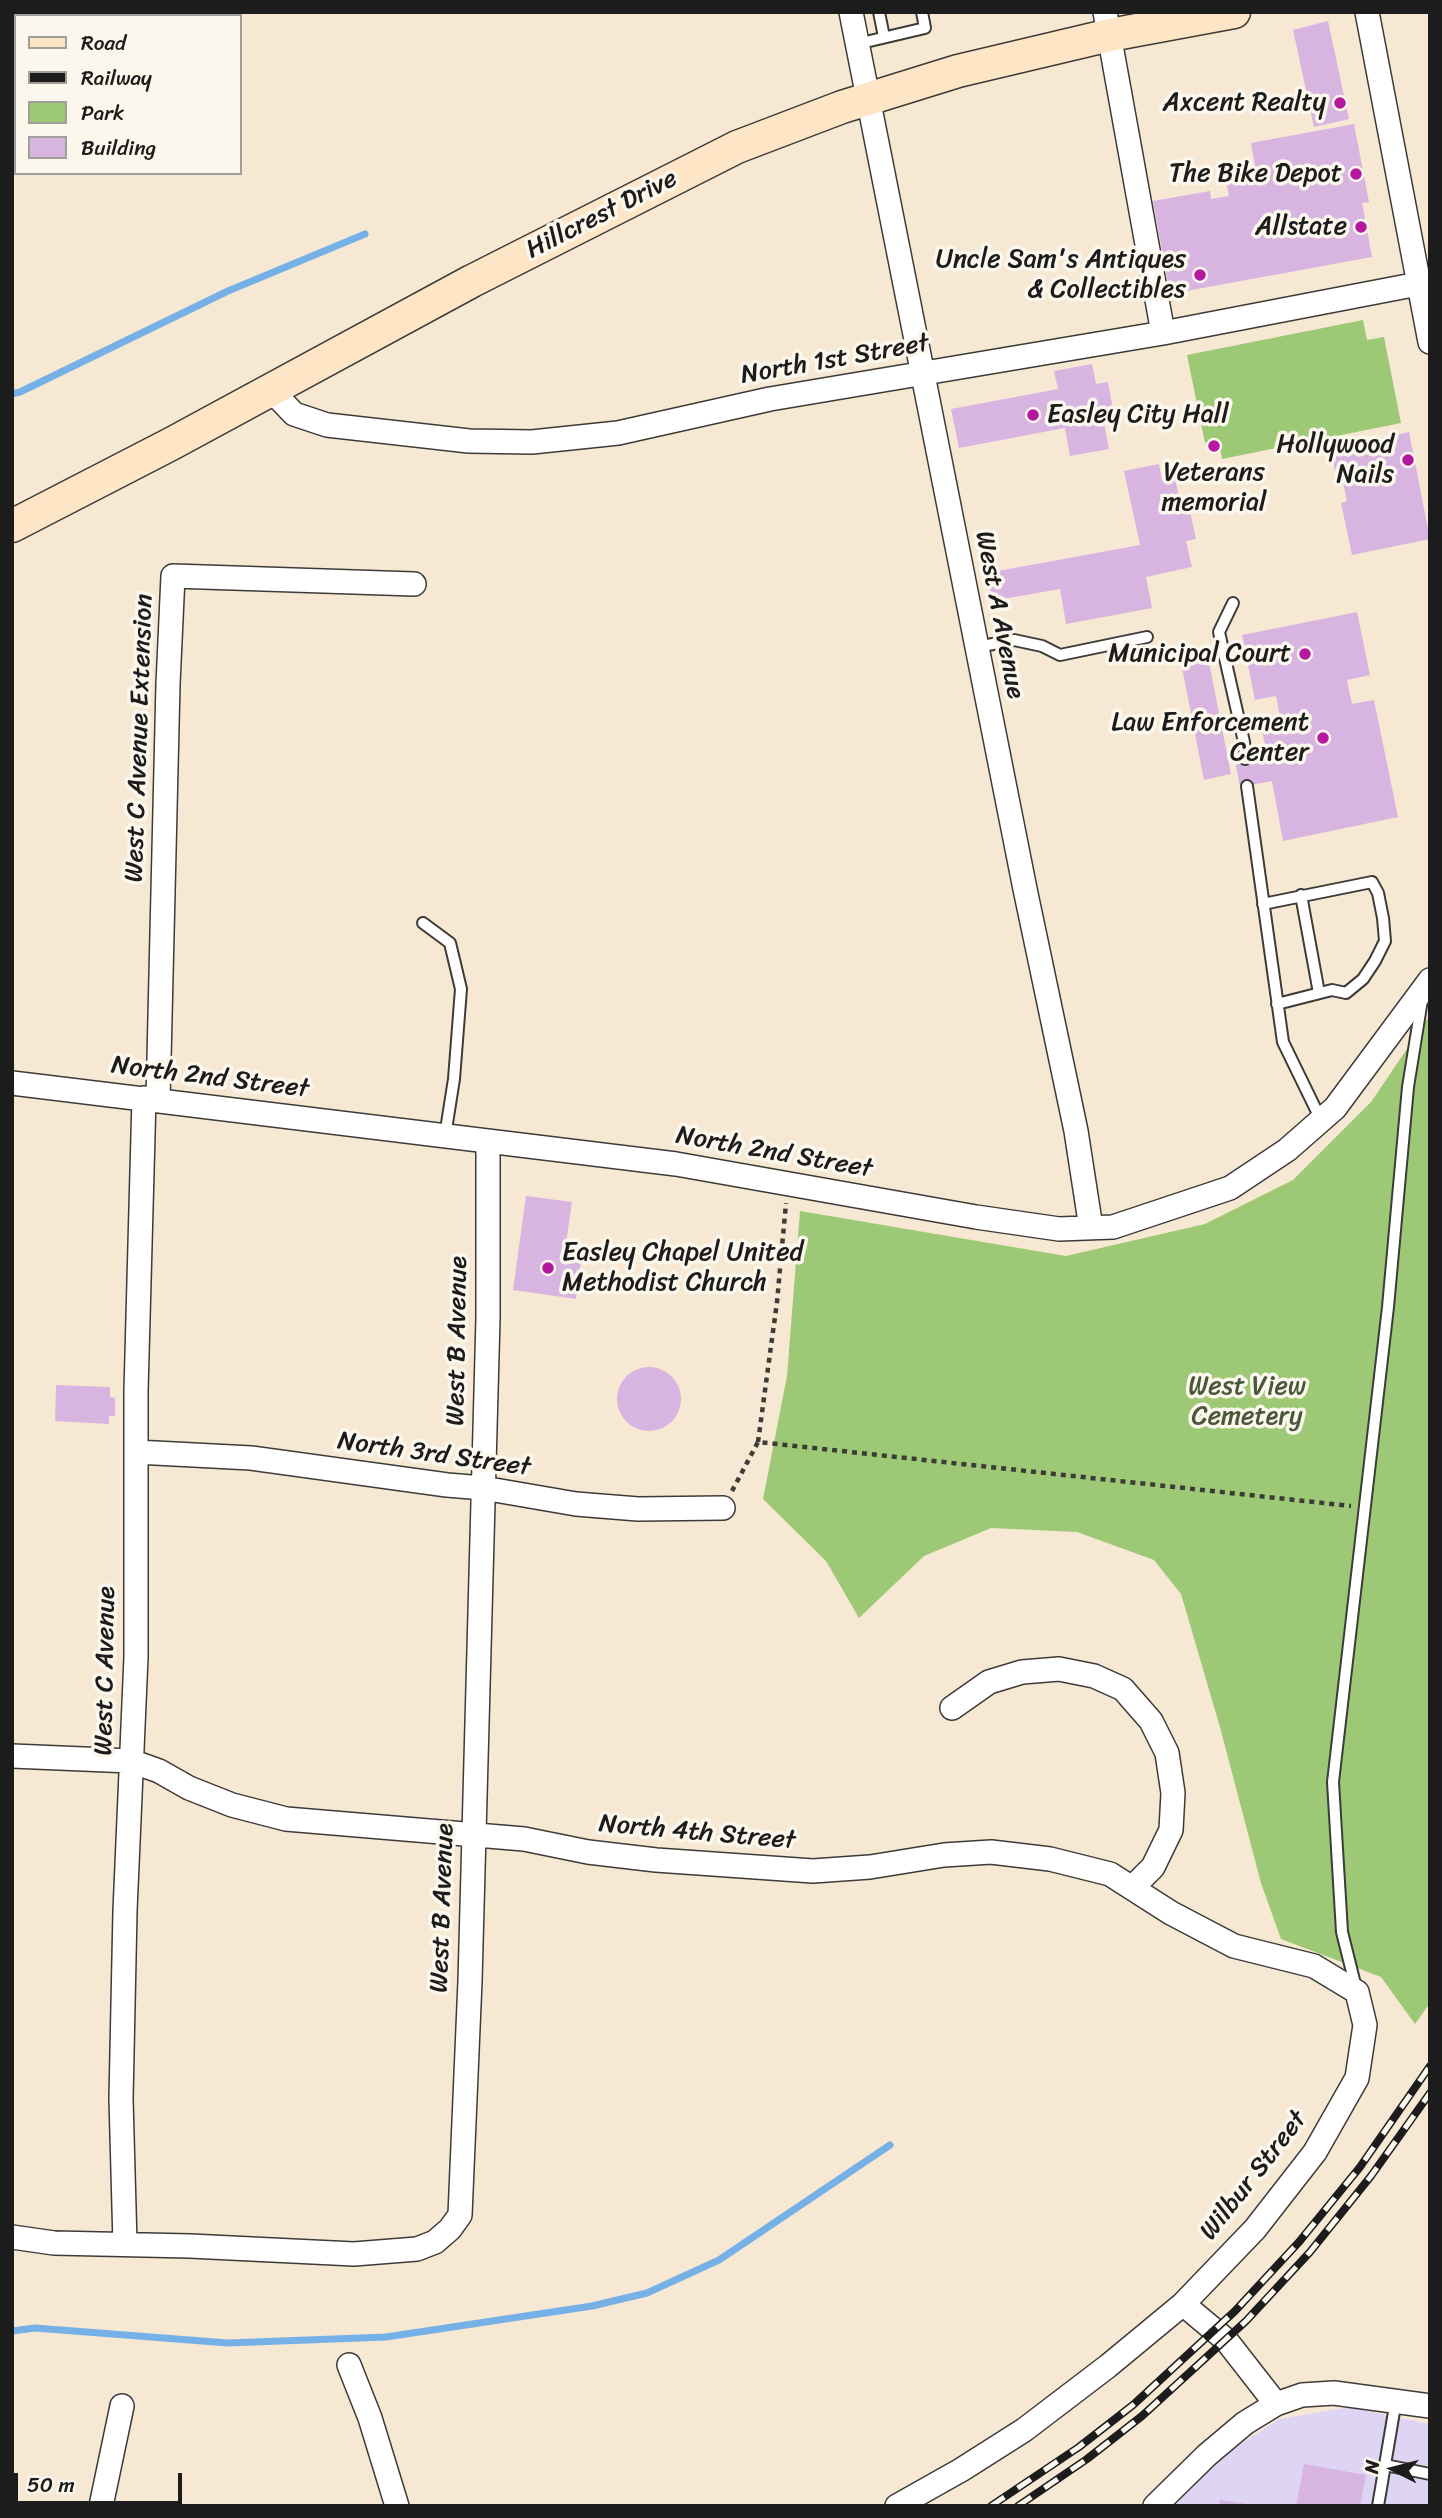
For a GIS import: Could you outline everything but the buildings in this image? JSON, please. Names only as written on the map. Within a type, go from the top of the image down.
[{"type":"street","name":"West A Avenue","points":[[851,12],[1076,1131],[1091,1228]]},
{"type":"street","name":"Hillcrest Drive","points":[[12,526],[171,444],[472,281],[737,147],[869,99],[1108,24],[1234,12]]},
{"type":"street","points":[[1367,12],[1430,342]]},
{"type":"street","points":[[1108,24],[1163,333]]},
{"type":"street","name":"North 1st Street","points":[[271,390],[294,414],[327,425],[394,435],[469,441],[533,442],[618,433],[770,399],[1163,333],[1418,285]]},
{"type":"street","name":"West C Avenue Extension","points":[[151,1099],[173,576],[414,584]]},
{"type":"street","name":"North 2nd Street","points":[[12,1083],[676,1164],[1059,1230],[1113,1227],[1230,1188],[1287,1150],[1335,1108],[1427,984]]},
{"type":"street","name":"West C Avenue","points":[[125,2244],[122,2086],[125,1911],[136,1657],[136,1452],[151,1099]]},
{"type":"street","name":"West B Avenue","points":[[12,2237],[54,2243],[354,2254],[418,2249],[435,2242],[450,2229],[460,2215],[488,1318],[488,1141]]},
{"type":"street","name":"North 3rd Street","points":[[136,1452],[251,1458],[483,1488],[576,1504],[638,1509],[723,1508]]},
{"type":"street","points":[[952,1708],[989,1682],[1022,1672],[1059,1669],[1094,1676],[1123,1689],[1151,1721],[1167,1753],[1173,1793],[1171,1830],[1153,1867],[1132,1888]]},
{"type":"street","name":"North 4th Street","points":[[12,1756],[131,1761],[232,1805],[286,1819],[524,1839],[588,1852],[656,1860],[813,1871],[991,1852],[1050,1859],[1110,1874],[1171,1913],[1234,1946],[1314,1966],[1357,1992]]},
{"type":"street","name":"Wilbur Street","points":[[897,2506],[1024,2430],[1183,2304],[1255,2229],[1315,2152],[1357,2078],[1365,2025],[1357,1992]]},
{"type":"street","points":[[1183,2304],[1226,2340],[1276,2404]]},
{"type":"street","points":[[349,2365],[370,2418],[397,2506]]},
{"type":"street","points":[[1155,2506],[1207,2455],[1245,2423],[1276,2404],[1302,2395],[1334,2393],[1430,2406]]},
{"type":"street","points":[[101,2506],[122,2406]]},
{"type":"lane","points":[[879,12],[884,37]]},
{"type":"lane","points":[[857,44],[925,28],[922,12]]},
{"type":"lane","points":[[1233,603],[1219,632],[1244,742],[1245,759]]},
{"type":"lane","points":[[977,647],[1014,640],[1042,646],[1060,655],[1147,637]]},
{"type":"lane","points":[[1247,786],[1283,1042],[1321,1120]]},
{"type":"lane","points":[[1263,904],[1372,882],[1378,893],[1383,918],[1385,941],[1363,979],[1346,993],[1332,990],[1277,1004]]},
{"type":"lane","points":[[1301,895],[1318,993]]},
{"type":"lane","points":[[423,923],[450,943],[461,989],[454,1079],[445,1136]]},
{"type":"lane","points":[[1357,1992],[1342,1932],[1333,1782],[1388,1307],[1408,1087],[1427,984]]},
{"type":"lane","points":[[1378,2506],[1396,2400]]},
{"type":"lane","points":[[1385,2465],[1430,2474]]},
{"type":"path","points":[[723,1508],[758,1442],[778,1302],[787,1184]]},
{"type":"path","points":[[758,1442],[1364,1507]]},
{"type":"shaded area","points":[[1349,2407],[1430,2424],[1430,2506],[1173,2506],[1221,2457],[1279,2419]]},
{"type":"green space","points":[[1363,320],[1367,340],[1384,337],[1401,423],[1222,459],[1219,441],[1205,443],[1187,355]]},
{"type":"green space","name":"West View Cemetery","points":[[1430,1015],[1430,2003],[1415,2024],[1381,1977],[1281,1939],[1261,1883],[1220,1727],[1181,1594],[1154,1560],[1077,1532],[991,1528],[924,1556],[859,1618],[826,1561],[763,1499],[787,1376],[800,1211],[1066,1256],[1205,1224],[1293,1180],[1371,1102]]},
{"type":"waterway","points":[[12,394],[228,291],[365,234]]},
{"type":"waterway","points":[[12,2331],[35,2328],[228,2343],[386,2337],[592,2306],[647,2293],[719,2260],[890,2145]]},
{"type":"railway","points":[[991,2506],[1079,2447],[1133,2405],[1235,2311],[1299,2242],[1360,2167],[1430,2066]]},
{"type":"railway","points":[[1018,2506],[1087,2459],[1142,2416],[1246,2321],[1310,2252],[1371,2176],[1430,2093]]},
{"type":"place","name":"Axcent Realty","points":[[1340,103]]},
{"type":"place","name":"The Bike Depot","points":[[1356,174]]},
{"type":"place","name":"Allstate","points":[[1361,227]]},
{"type":"place","name":"Uncle Sam's Antiques & Collectibles","points":[[1200,275]]},
{"type":"place","name":"Easley City Hall","points":[[1033,415]]},
{"type":"place","name":"Veterans memorial","points":[[1214,446]]},
{"type":"place","name":"Hollywood Nails","points":[[1408,460]]},
{"type":"place","name":"Municipal Court","points":[[1305,654]]},
{"type":"place","name":"Law Enforcement Center","points":[[1323,738]]},
{"type":"place","name":"Easley Chapel United Methodist Church","points":[[548,1268]]}]
